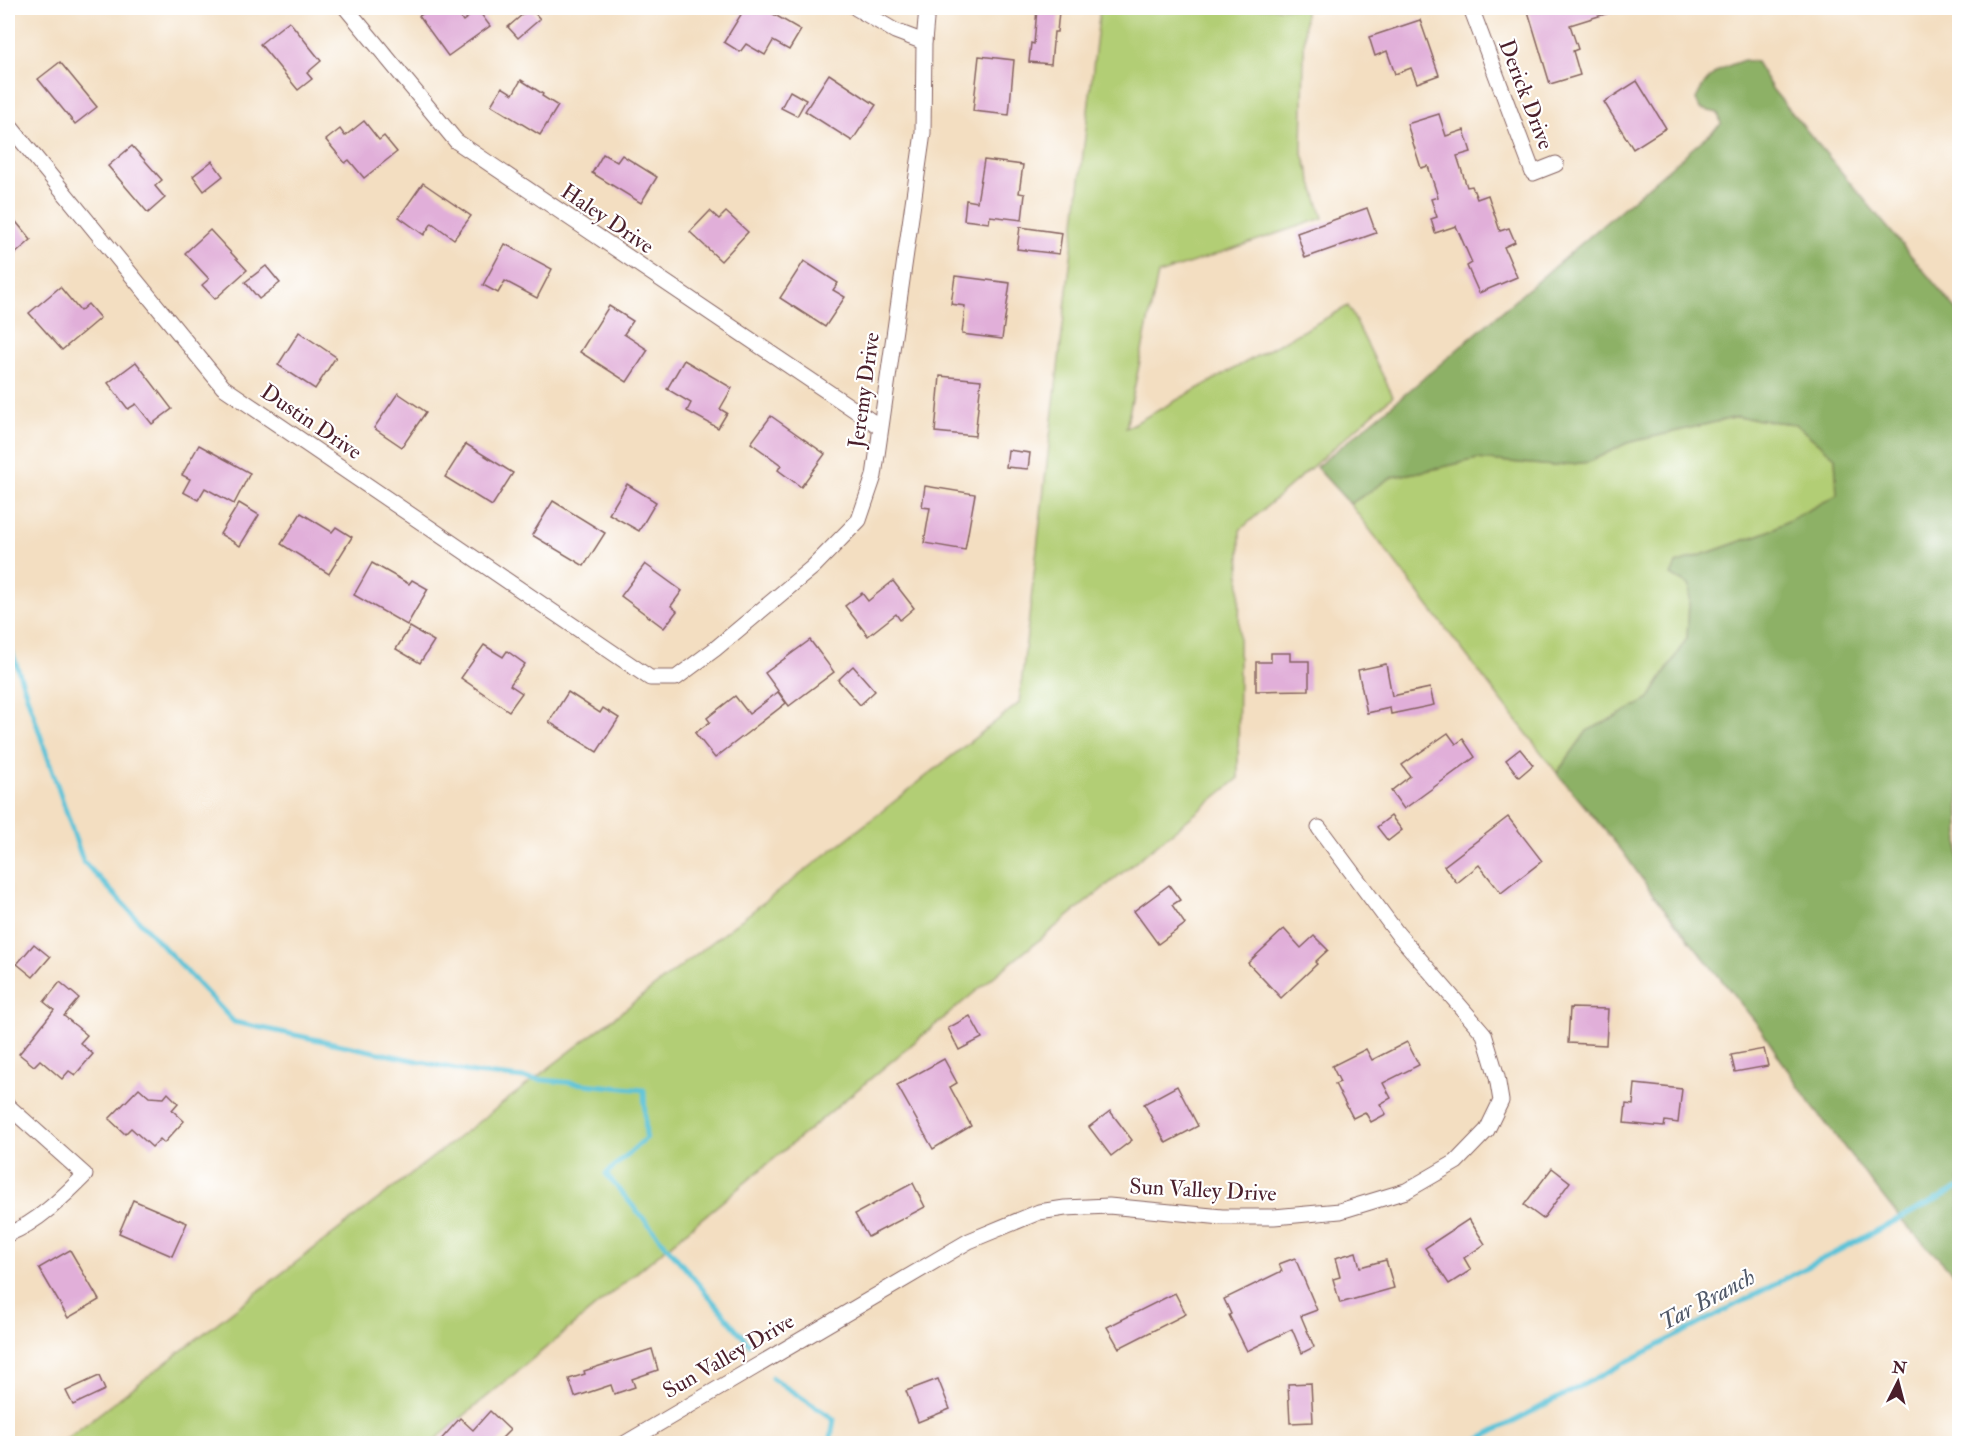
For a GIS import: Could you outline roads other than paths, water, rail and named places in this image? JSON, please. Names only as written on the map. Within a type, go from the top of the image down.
[{"type":"street","name":"Haley Drive","points":[[346,8],[456,141],[880,427]]},
{"type":"street","points":[[856,8],[895,31],[924,42]]},
{"type":"street","name":"Jeremy Drive","points":[[659,679],[676,678],[691,668],[813,567],[859,520],[874,476],[923,133],[924,42],[927,8]]},
{"type":"street","name":"Derick Drive","points":[[1471,8],[1533,173],[1556,164]]},
{"type":"street","name":"Dustin Drive","points":[[8,124],[223,387],[650,678],[659,679]]},
{"type":"street","name":"Sun Valley Drive","points":[[624,1443],[969,1241],[1039,1212],[1109,1206],[1222,1217],[1274,1217],[1340,1211],[1406,1191],[1456,1162],[1487,1130],[1501,1101],[1497,1077],[1484,1034],[1396,933],[1319,828]]},
{"type":"street","points":[[8,1106],[85,1175],[56,1203],[20,1229],[8,1234]]},
{"type":"waterway","points":[[8,640],[83,861],[234,1022],[474,1073],[644,1090],[646,1138],[606,1174],[749,1344]]},
{"type":"waterway","name":"Tar Branch","points":[[1470,1444],[1960,1187]]},
{"type":"waterway","points":[[772,1378],[834,1419],[830,1444]]}]
